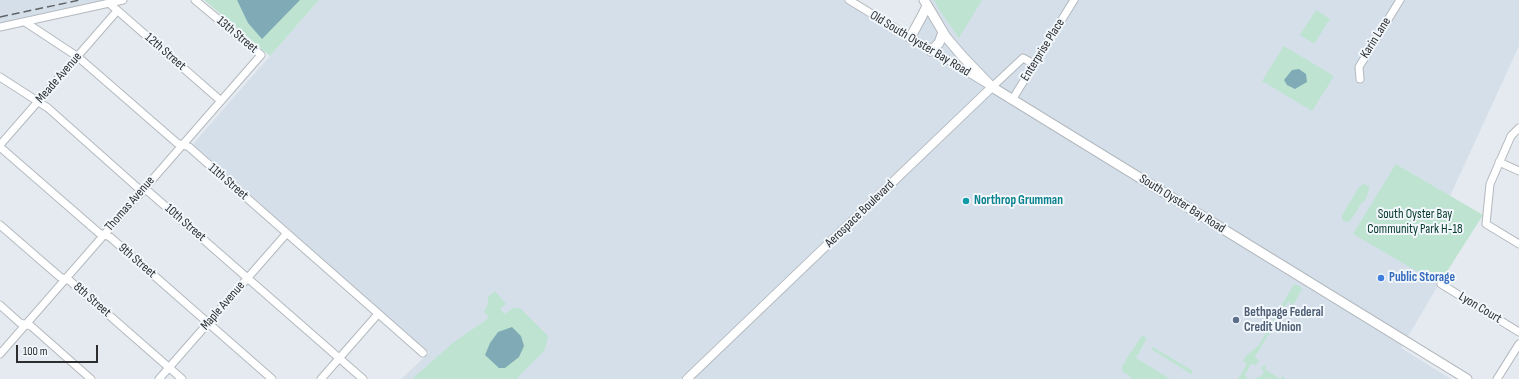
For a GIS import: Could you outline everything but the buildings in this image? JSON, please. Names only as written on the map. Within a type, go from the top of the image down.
[{"type":"main road","points":[[910,38],[922,18],[925,3]]},
{"type":"main road","name":"South Oyster Bay Road","points":[[925,3],[943,32],[963,57],[992,87],[1467,379]]},
{"type":"main road","points":[[931,50],[940,43],[943,32]]},
{"type":"street","points":[[0,27],[123,0]]},
{"type":"street","name":"13th Street","points":[[195,0],[261,55]]},
{"type":"street","name":"Old South Oyster Bay Road","points":[[849,0],[992,87]]},
{"type":"street","name":"Enterprise Place","points":[[1012,100],[1074,0]]},
{"type":"street","name":"Karin Lane","points":[[1360,78],[1359,67],[1400,0]]},
{"type":"street","name":"12th Street","points":[[109,4],[221,101]]},
{"type":"street","name":"Meade Avenue","points":[[0,146],[117,11]]},
{"type":"street","name":"11th Street","points":[[25,22],[78,57],[177,143],[189,147],[423,353]]},
{"type":"street","name":"Thomas Avenue","points":[[0,354],[261,55]]},
{"type":"street","name":"Aerospace Boulevard","points":[[687,379],[1023,58],[1034,64]]},
{"type":"street","name":"10th Street","points":[[0,77],[38,102],[138,188],[149,192],[363,379]]},
{"type":"street","points":[[1519,128],[1511,136],[1490,184],[1486,224],[1519,244]]},
{"type":"street","name":"9th Street","points":[[0,146],[99,233],[110,237],[272,379]]},
{"type":"street","points":[[1499,162],[1519,171]]},
{"type":"street","name":"8th Street","points":[[0,225],[60,277],[70,281],[182,379]]},
{"type":"street","name":"Maple Avenue","points":[[159,379],[287,233]]},
{"type":"street","name":"Lyon Court","points":[[1441,284],[1519,332]]},
{"type":"street","points":[[0,305],[20,323],[31,326],[91,379]]},
{"type":"street","points":[[321,379],[378,314]]},
{"type":"street","points":[[1497,379],[1519,344]]},
{"type":"shaded area","points":[[0,0],[102,0],[0,23]]},
{"type":"shaded area","points":[[319,0],[852,0],[907,34],[929,0],[1519,0],[1519,46],[1450,196],[1396,164],[1439,284],[1401,348],[1451,379],[401,379],[429,353],[193,144]]},
{"type":"green space","points":[[204,0],[319,0],[270,56]]},
{"type":"green space","points":[[934,0],[982,0],[959,38]]},
{"type":"green space","points":[[1316,10],[1330,19],[1314,44],[1300,35]]},
{"type":"green space","points":[[1284,46],[1334,76],[1312,111],[1262,81]]},
{"type":"green space","name":"South Oyster Bay Community Park H-18","points":[[1396,164],[1483,215],[1439,284],[1353,234]]},
{"type":"green space","points":[[1364,184],[1369,186],[1366,198],[1351,220],[1348,222],[1344,221],[1342,219],[1342,215],[1359,187]]},
{"type":"green space","points":[[1294,284],[1300,286],[1302,289],[1293,305],[1288,302],[1255,357],[1259,361],[1256,365],[1251,364],[1245,375],[1248,379],[1238,379],[1247,364],[1243,361],[1245,357],[1259,345]]},
{"type":"green space","points":[[495,291],[506,304],[500,309],[504,314],[514,308],[520,308],[548,336],[545,350],[516,379],[412,379],[454,342],[489,318],[484,312],[488,304],[488,297]]},
{"type":"green space","points":[[1143,336],[1145,336],[1146,340],[1136,358],[1170,379],[1133,379],[1122,371],[1122,367],[1131,351]]},
{"type":"green space","points":[[1153,347],[1193,371],[1195,368],[1189,378],[1191,374],[1151,349]]},
{"type":"green space","points":[[1264,365],[1266,366],[1265,369],[1280,379],[1254,379],[1257,377],[1260,378],[1264,371],[1261,368]]},
{"type":"water","points":[[237,0],[300,0],[262,39],[248,23]]},
{"type":"water","points":[[1299,69],[1306,74],[1307,82],[1295,89],[1287,85],[1284,80],[1292,70]]},
{"type":"water","points":[[512,327],[521,336],[524,346],[519,357],[505,368],[499,368],[485,355],[490,343],[498,332]]},
{"type":"railway","points":[[0,17],[80,0]]},
{"type":"place","name":"Northrop Grumman","points":[[966,201]]},
{"type":"place","name":"Public Storage","points":[[1381,278]]},
{"type":"place","name":"Bethpage Federal Credit Union","points":[[1236,320]]}]
